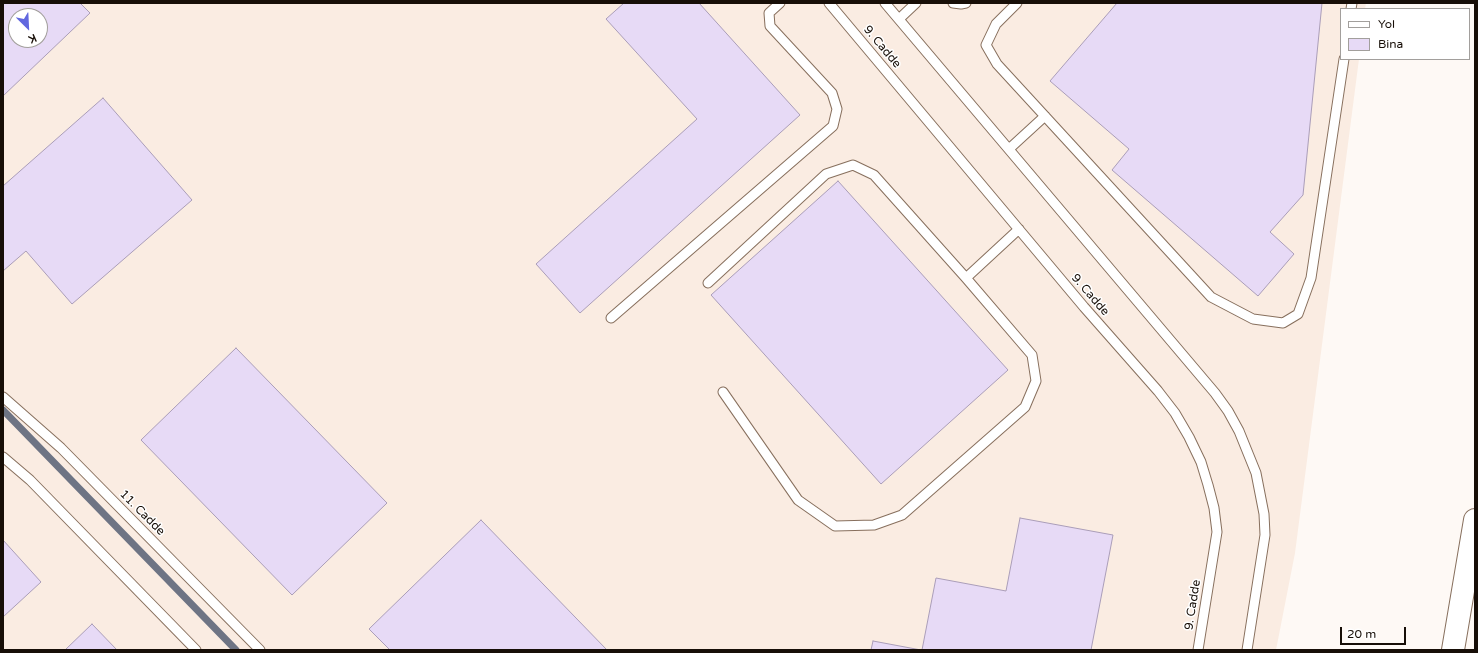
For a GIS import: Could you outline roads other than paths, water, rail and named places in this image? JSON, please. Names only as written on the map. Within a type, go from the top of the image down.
[{"type":"street","points":[[1452,650],[1475,520]]},
{"type":"lane","points":[[611,318],[833,126],[837,109],[832,93],[770,26],[769,12],[780,3]]},
{"type":"lane","name":"9. Cadde","points":[[829,3],[1084,307],[1158,391],[1175,413],[1186,431],[1201,462],[1214,508],[1217,532],[1198,650]]},
{"type":"lane","points":[[885,3],[1215,393],[1240,431],[1256,473],[1263,507],[1265,535],[1247,650]]},
{"type":"lane","points":[[899,19],[916,3]]},
{"type":"lane","points":[[953,3],[966,3]]},
{"type":"lane","points":[[1016,3],[996,24],[986,45],[997,64],[1211,297],[1253,319],[1283,323],[1298,314],[1311,278],[1344,60]]},
{"type":"lane","points":[[1009,149],[1045,116]]},
{"type":"lane","points":[[708,283],[826,174],[853,164],[874,175],[1032,355],[1036,381],[1026,407],[902,514],[874,525],[835,526],[798,500],[723,392]]},
{"type":"lane","points":[[966,278],[1019,229]]},
{"type":"lane","name":"11. Cadde","points":[[3,396],[61,448],[260,650]]},
{"type":"lane","points":[[3,456],[30,480],[196,650]]},
{"type":"waterway","points":[[3,410],[236,650]]}]
